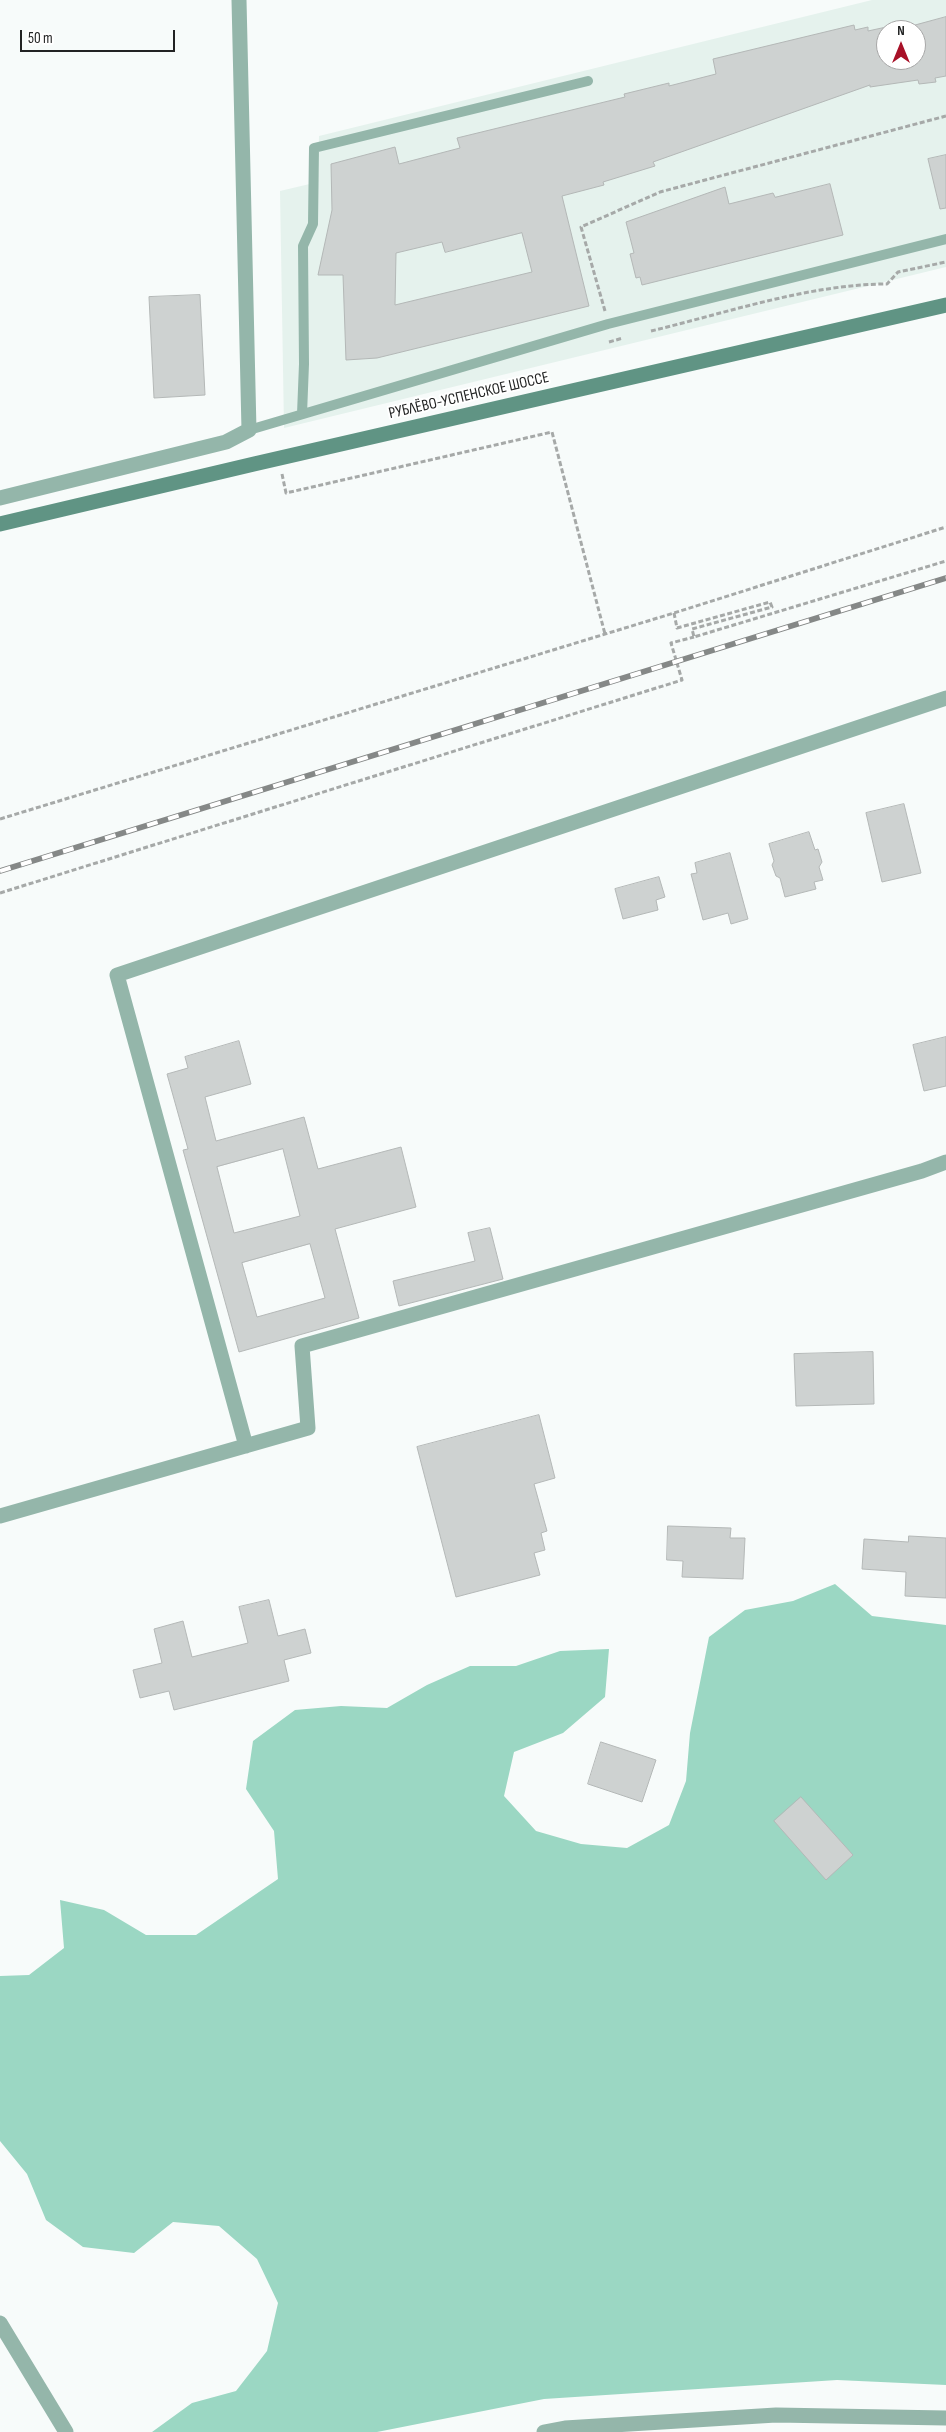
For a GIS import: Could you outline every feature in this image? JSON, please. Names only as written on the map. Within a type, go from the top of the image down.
[{"type":"main road","name":"РУБЛЁВО-УСПЕНСКОЕ ШОССЕ","points":[[0,524],[946,305]]},
{"type":"street","points":[[0,498],[226,442],[249,430],[238,0]]},
{"type":"street","points":[[246,1446],[117,975],[946,698]]},
{"type":"street","points":[[0,1516],[308,1428],[302,1346],[922,1171],[946,1162]]},
{"type":"street","points":[[0,2324],[66,2432]]},
{"type":"street","points":[[544,2432],[776,2415],[946,2418]]},
{"type":"lane","points":[[302,414],[304,364],[303,246],[313,224],[314,148],[588,81]]},
{"type":"lane","points":[[249,430],[608,324],[946,239]]},
{"type":"path","points":[[608,324],[582,227],[660,192],[946,116]]},
{"type":"path","points":[[649,332],[798,295],[867,284],[887,284],[898,272],[946,262]]},
{"type":"path","points":[[603,343],[630,336]]},
{"type":"path","points":[[282,471],[286,493],[552,432],[605,634]]},
{"type":"path","points":[[0,819],[674,613],[946,527]]},
{"type":"path","points":[[0,893],[682,680],[671,643],[946,561]]},
{"type":"path","points":[[674,613],[678,628],[770,602],[772,607],[692,629],[694,637]]},
{"type":"shaded area","points":[[872,0],[946,0],[946,267],[284,428],[280,191],[318,182],[319,136]]},
{"type":"green space","points":[[835,1584],[872,1616],[946,1625],[946,2385],[837,2380],[544,2399],[377,2432],[152,2432],[192,2403],[236,2391],[267,2351],[278,2303],[257,2259],[219,2226],[173,2222],[134,2253],[83,2247],[46,2220],[27,2174],[0,2141],[0,1976],[29,1975],[64,1948],[60,1900],[104,1910],[146,1935],[196,1935],[278,1879],[274,1831],[246,1789],[253,1741],[295,1710],[341,1706],[387,1708],[427,1685],[470,1666],[516,1666],[560,1651],[609,1649],[605,1697],[563,1733],[514,1752],[504,1796],[536,1831],[581,1844],[627,1848],[669,1825],[686,1781],[690,1733],[709,1637],[745,1610],[793,1601]]},
{"type":"building","points":[[946,17],[946,76],[935,78],[936,82],[919,84],[918,80],[870,87],[870,85],[653,162],[655,166],[603,182],[604,185],[562,196],[589,306],[377,358],[346,360],[343,275],[318,275],[332,210],[331,164],[395,147],[399,164],[460,148],[457,138],[625,97],[624,94],[669,83],[669,86],[716,74],[713,59],[854,25],[855,30],[868,27],[868,31],[876,29],[876,70],[926,70],[926,22]],"holes":[[[522,233],[532,272],[395,305],[396,253],[442,242],[445,252]]]},
{"type":"building","points":[[946,155],[946,208],[940,209],[928,159]]},
{"type":"building","points":[[830,184],[843,235],[642,285],[640,277],[636,278],[630,254],[634,253],[626,222],[725,187],[729,204],[773,193],[775,197]]},
{"type":"building","points":[[200,295],[205,395],[154,398],[149,297]]},
{"type":"building","points":[[904,804],[921,873],[882,882],[866,813]]},
{"type":"building","points":[[809,832],[815,850],[818,849],[822,862],[819,867],[823,880],[814,882],[816,889],[785,897],[780,878],[776,876],[772,865],[774,861],[769,844]]},
{"type":"building","points":[[730,853],[748,919],[731,924],[728,913],[703,920],[691,874],[697,873],[695,863]]},
{"type":"building","points":[[659,877],[665,897],[656,900],[658,910],[623,919],[615,889]]},
{"type":"building","points":[[946,1037],[946,1086],[924,1091],[913,1045]]},
{"type":"building","points":[[239,1041],[251,1084],[205,1097],[216,1141],[304,1117],[318,1169],[401,1147],[416,1207],[335,1229],[359,1318],[239,1352],[183,1150],[188,1149],[167,1074],[188,1068],[185,1057]],"holes":[[[283,1149],[300,1216],[234,1233],[217,1167]],[[310,1244],[325,1298],[257,1317],[242,1263]]]},
{"type":"building","points":[[490,1228],[503,1279],[399,1306],[393,1281],[475,1261],[468,1233]]},
{"type":"building","points":[[873,1352],[874,1404],[796,1406],[794,1354]]},
{"type":"building","points":[[539,1415],[555,1478],[534,1484],[547,1531],[541,1533],[545,1550],[534,1553],[540,1575],[456,1597],[417,1447]]},
{"type":"building","points":[[668,1526],[731,1528],[730,1538],[745,1538],[743,1579],[682,1577],[683,1561],[667,1560]]},
{"type":"building","points":[[909,1536],[946,1538],[946,1598],[905,1596],[906,1572],[862,1569],[864,1539],[908,1542]]},
{"type":"building","points":[[269,1600],[278,1636],[305,1629],[311,1653],[284,1660],[289,1681],[174,1710],[169,1691],[140,1698],[133,1670],[162,1663],[154,1629],[183,1621],[192,1657],[248,1643],[239,1607]]},
{"type":"building","points":[[601,1742],[656,1760],[642,1802],[588,1784]]},
{"type":"building","points":[[801,1797],[853,1855],[826,1880],[774,1821]]},
{"type":"railway","points":[[0,871],[946,578]]}]
